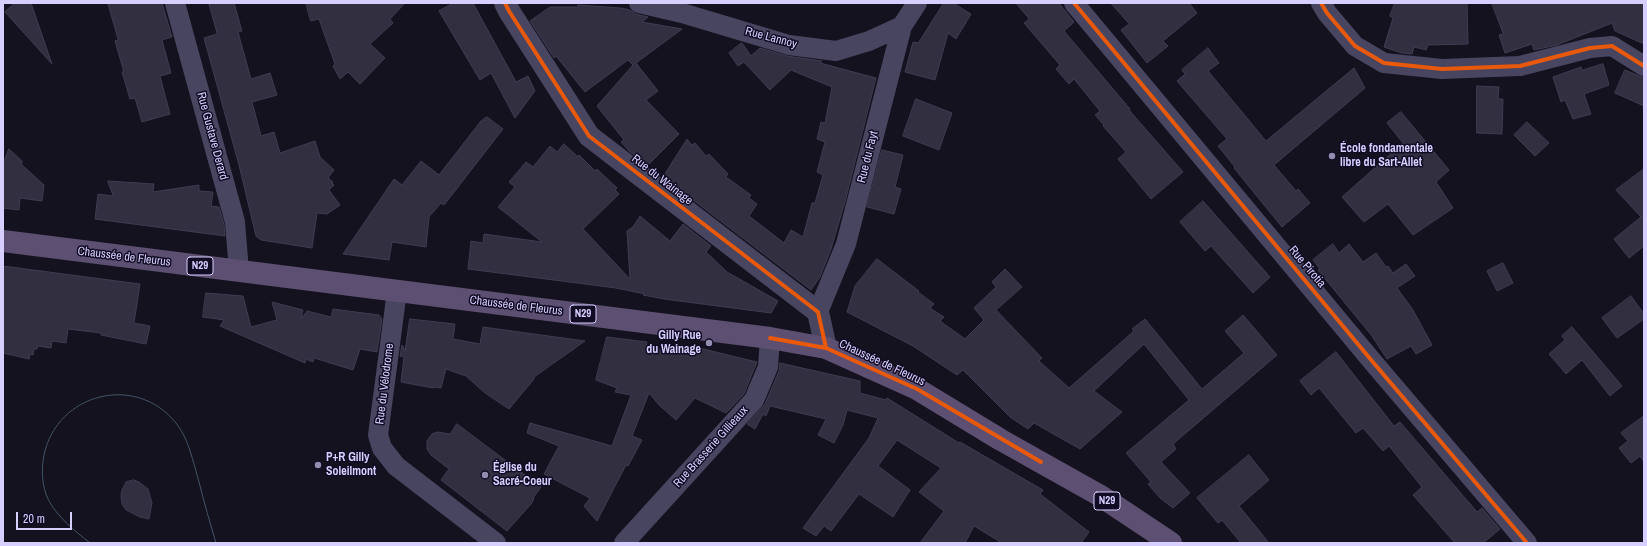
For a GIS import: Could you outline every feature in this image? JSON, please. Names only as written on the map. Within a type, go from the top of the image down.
[{"type":"main road","name":"Chaussée de Fleurus","points":[[3,242],[770,338],[826,348],[917,389],[1001,440],[1099,495],[1171,543]]},
{"type":"street","name":"Rue Gustave Derard","points":[[175,3],[235,222],[239,271]]},
{"type":"street","name":"Rue du Wainage","points":[[505,3],[589,136],[818,312]]},
{"type":"street","name":"Rue Lannoy","points":[[639,3],[682,13],[790,45],[836,51],[869,41],[902,26]]},
{"type":"street","name":"Rue du Fayt","points":[[818,312],[846,244],[902,26],[917,3]]},
{"type":"street","name":"Rue Pirotia","points":[[1074,3],[1372,361],[1527,543]]},
{"type":"street","points":[[1321,3],[1327,13],[1355,46],[1384,63],[1442,69],[1520,66],[1590,48],[1612,46],[1644,66]]},
{"type":"street","name":"Rue du Vélodrome","points":[[396,291],[378,435],[382,448],[396,466],[496,543]]},
{"type":"street","points":[[818,312],[826,348]]},
{"type":"street","name":"Rue Brasserie Gillieaux","points":[[624,543],[754,400],[768,367],[770,338]]},
{"type":"building","points":[[15,3],[31,3],[52,64],[5,12]]},
{"type":"building","points":[[108,3],[162,3],[172,37],[162,40],[171,73],[160,76],[170,114],[142,122],[135,98],[130,99],[122,72],[124,72],[115,41],[118,40]]},
{"type":"building","points":[[209,3],[234,3],[242,31],[238,32],[251,79],[270,73],[277,95],[252,102],[261,136],[274,132],[280,153],[315,141],[320,157],[334,170],[328,178],[334,185],[329,190],[340,205],[327,214],[317,213],[312,248],[261,240],[256,236],[239,165],[204,38],[217,34]]},
{"type":"building","points":[[306,3],[405,3],[390,19],[393,23],[370,44],[385,58],[360,84],[348,72],[340,79],[333,66],[335,64],[319,19],[311,21]]},
{"type":"building","points":[[454,3],[473,3],[516,82],[528,76],[535,91],[515,118],[491,73],[480,80],[439,11]]},
{"type":"building","points":[[944,3],[953,3],[971,14],[956,39],[948,33],[935,80],[905,72],[913,42],[918,43]]},
{"type":"building","points":[[1016,3],[1059,3],[1074,22],[1064,31],[1130,109],[1129,110],[1183,172],[1151,199],[1118,159],[1126,152],[1095,115],[1100,111],[1074,79],[1069,84],[1056,69],[1060,65],[1024,23],[1029,19]]},
{"type":"building","points":[[1111,3],[1189,3],[1197,13],[1163,41],[1168,46],[1147,63],[1121,30],[1129,24]]},
{"type":"building","points":[[1395,3],[1467,3],[1468,44],[1428,45],[1426,50],[1414,47],[1412,54],[1402,53],[1384,47],[1393,18],[1390,16]]},
{"type":"building","points":[[1492,3],[1644,3],[1644,44],[1615,31],[1612,23],[1557,45],[1534,50],[1532,44],[1505,53],[1499,35],[1503,34]]},
{"type":"building","points":[[578,5],[630,10],[636,14],[648,17],[642,22],[682,29],[636,63],[658,91],[646,100],[679,134],[648,165],[630,152],[621,142],[624,140],[597,106],[633,65],[628,60],[585,92],[556,56],[554,58],[530,21],[550,7],[578,7]]},
{"type":"building","points":[[742,43],[751,56],[760,48],[787,56],[822,61],[820,63],[876,78],[845,202],[831,249],[820,277],[811,290],[663,177],[687,139],[692,145],[695,143],[706,156],[709,154],[728,174],[726,177],[751,195],[749,198],[757,204],[749,216],[784,243],[791,230],[803,237],[812,203],[815,203],[823,175],[817,172],[825,142],[817,139],[821,122],[825,123],[832,87],[791,70],[770,90],[744,62],[738,66],[729,53]]},
{"type":"building","points":[[1208,48],[1219,63],[1208,71],[1266,141],[1354,68],[1365,88],[1274,165],[1296,191],[1298,189],[1310,203],[1282,227],[1218,146],[1227,139],[1177,81],[1185,74],[1182,70]]},
{"type":"building","points":[[1603,64],[1609,85],[1584,94],[1591,114],[1573,119],[1565,100],[1561,102],[1553,77],[1581,67],[1582,70]]},
{"type":"building","points":[[1625,70],[1644,78],[1644,106],[1615,93]]},
{"type":"building","points":[[1477,86],[1499,87],[1498,99],[1503,99],[1502,134],[1477,133]]},
{"type":"building","points":[[916,99],[952,113],[939,150],[903,136]]},
{"type":"building","points":[[1401,112],[1449,170],[1436,182],[1453,208],[1413,235],[1388,204],[1364,222],[1342,197],[1403,143],[1387,123]]},
{"type":"building","points":[[487,117],[503,129],[444,205],[441,203],[429,217],[426,247],[392,242],[389,260],[343,254],[394,179],[402,185],[421,161],[439,175],[481,121]]},
{"type":"building","points":[[1527,122],[1549,143],[1535,156],[1514,135]]},
{"type":"building","points":[[564,144],[578,157],[579,155],[595,171],[597,169],[617,188],[615,190],[619,194],[583,229],[630,279],[627,231],[633,227],[640,216],[670,241],[683,224],[711,246],[706,252],[727,272],[778,301],[771,313],[664,299],[616,288],[468,269],[471,241],[483,243],[484,234],[542,242],[498,207],[515,187],[509,182],[526,162],[533,167],[550,146],[557,152]]},
{"type":"building","points":[[9,149],[22,161],[22,165],[44,185],[42,201],[20,198],[19,210],[3,208],[3,165]]},
{"type":"building","points":[[882,150],[903,155],[895,187],[901,189],[894,214],[867,207]]},
{"type":"building","points":[[1644,169],[1644,246],[1629,258],[1614,239],[1641,217],[1616,190]]},
{"type":"building","points":[[108,181],[154,184],[153,192],[199,185],[199,191],[213,192],[211,206],[219,207],[224,224],[225,236],[95,219],[98,194],[113,196]]},
{"type":"building","points":[[1203,201],[1270,277],[1253,293],[1211,246],[1205,251],[1180,222]]},
{"type":"building","points":[[1333,244],[1339,253],[1349,244],[1363,262],[1376,253],[1386,267],[1388,266],[1393,273],[1406,264],[1415,276],[1397,288],[1413,310],[1432,345],[1416,354],[1411,346],[1387,359],[1372,336],[1318,270],[1320,269],[1313,260]]},
{"type":"building","points":[[877,259],[934,304],[930,308],[944,317],[940,321],[965,339],[984,320],[974,308],[996,287],[992,282],[1005,269],[1022,287],[996,310],[1042,358],[1039,361],[1069,388],[1134,331],[1132,329],[1145,319],[1202,389],[1244,353],[1225,331],[1243,315],[1277,355],[1173,444],[1176,449],[1161,462],[1190,493],[1173,508],[1160,498],[1148,484],[1151,482],[1126,453],[1189,400],[1144,344],[1094,391],[1122,412],[1080,449],[1034,423],[1028,429],[1010,417],[963,370],[957,375],[913,346],[847,312],[855,286]]},
{"type":"building","points":[[1503,263],[1513,283],[1497,291],[1487,271]]},
{"type":"building","points":[[3,266],[140,284],[134,323],[150,326],[146,344],[101,335],[101,333],[68,329],[66,343],[52,341],[51,348],[38,346],[37,349],[34,349],[33,355],[30,354],[29,359],[3,353]]},
{"type":"building","points":[[206,293],[243,296],[251,327],[277,320],[272,302],[303,310],[301,319],[307,311],[331,317],[333,309],[379,315],[382,319],[377,352],[360,349],[353,370],[314,358],[313,362],[306,359],[305,363],[220,326],[224,320],[203,317]]},
{"type":"building","points":[[1631,296],[1644,314],[1644,319],[1617,338],[1602,318]]},
{"type":"building","points":[[410,319],[455,324],[453,339],[480,344],[483,327],[585,341],[534,377],[534,379],[509,409],[485,393],[466,376],[446,369],[441,388],[401,382],[404,357],[400,356],[402,345],[405,350]]},
{"type":"building","points":[[1572,327],[1622,386],[1610,396],[1582,360],[1566,374],[1549,354],[1565,340],[1562,336]]},
{"type":"building","points":[[607,337],[647,342],[646,348],[678,352],[690,353],[691,346],[757,362],[744,394],[726,413],[695,398],[676,420],[659,405],[649,393],[632,436],[642,440],[628,466],[626,465],[597,521],[584,506],[590,498],[544,474],[559,446],[527,433],[530,423],[612,446],[631,395],[615,392],[617,388],[596,380]]},
{"type":"building","points":[[1336,352],[1394,426],[1400,422],[1477,512],[1482,508],[1500,529],[1483,543],[1455,543],[1413,495],[1422,487],[1389,446],[1383,451],[1363,428],[1356,433],[1319,388],[1311,395],[1300,381]]},
{"type":"building","points":[[780,363],[860,381],[860,393],[886,400],[887,398],[959,443],[960,442],[1043,490],[1040,494],[1089,532],[1081,543],[1002,543],[974,526],[965,543],[920,543],[944,511],[919,492],[941,468],[897,440],[878,466],[910,490],[893,517],[859,494],[831,531],[824,526],[816,536],[803,528],[869,438],[878,418],[847,410],[843,425],[834,443],[818,435],[826,419],[770,406],[766,416],[763,414],[755,429],[747,424],[765,404],[779,371]]},
{"type":"building","points":[[1644,416],[1644,462],[1640,456],[1631,463],[1619,448],[1628,441],[1621,433]]},
{"type":"building","name":"Église du Sacré-Coeur","points":[[457,424],[541,487],[533,498],[534,499],[531,504],[507,531],[441,480],[449,469],[431,455],[427,449],[427,441],[432,434],[437,432],[450,434]]},
{"type":"building","points":[[1249,455],[1269,480],[1239,506],[1269,543],[1241,543],[1222,520],[1218,523],[1197,498]]},
{"type":"building","points":[[134,480],[148,489],[152,503],[149,519],[140,517],[126,510],[122,504],[122,490],[126,482]]},
{"type":"tram line","points":[[90,543],[61,518],[48,499],[44,489],[44,455],[52,434],[64,417],[81,404],[100,397],[120,395],[140,398],[159,407],[176,423],[180,429],[190,451],[216,543]]},
{"type":"cycle path","points":[[505,3],[589,136],[818,312],[826,348]]},
{"type":"cycle path","points":[[1074,3],[1372,361],[1527,543]]},
{"type":"cycle path","points":[[1321,3],[1327,13],[1355,46],[1384,63],[1442,69],[1520,66],[1590,48],[1612,46],[1644,66]]},
{"type":"cycle path","points":[[770,338],[826,348],[917,389],[1041,462]]},
{"type":"place","name":"École fondamentale libre du Sart-Allet","points":[[1332,156]]},
{"type":"place","name":"Gilly Rue du Wainage","points":[[709,343]]},
{"type":"place","name":"P+R Gilly Soleilmont","points":[[318,465]]},
{"type":"place","name":"Église du Sacré-Coeur","points":[[485,475]]}]
